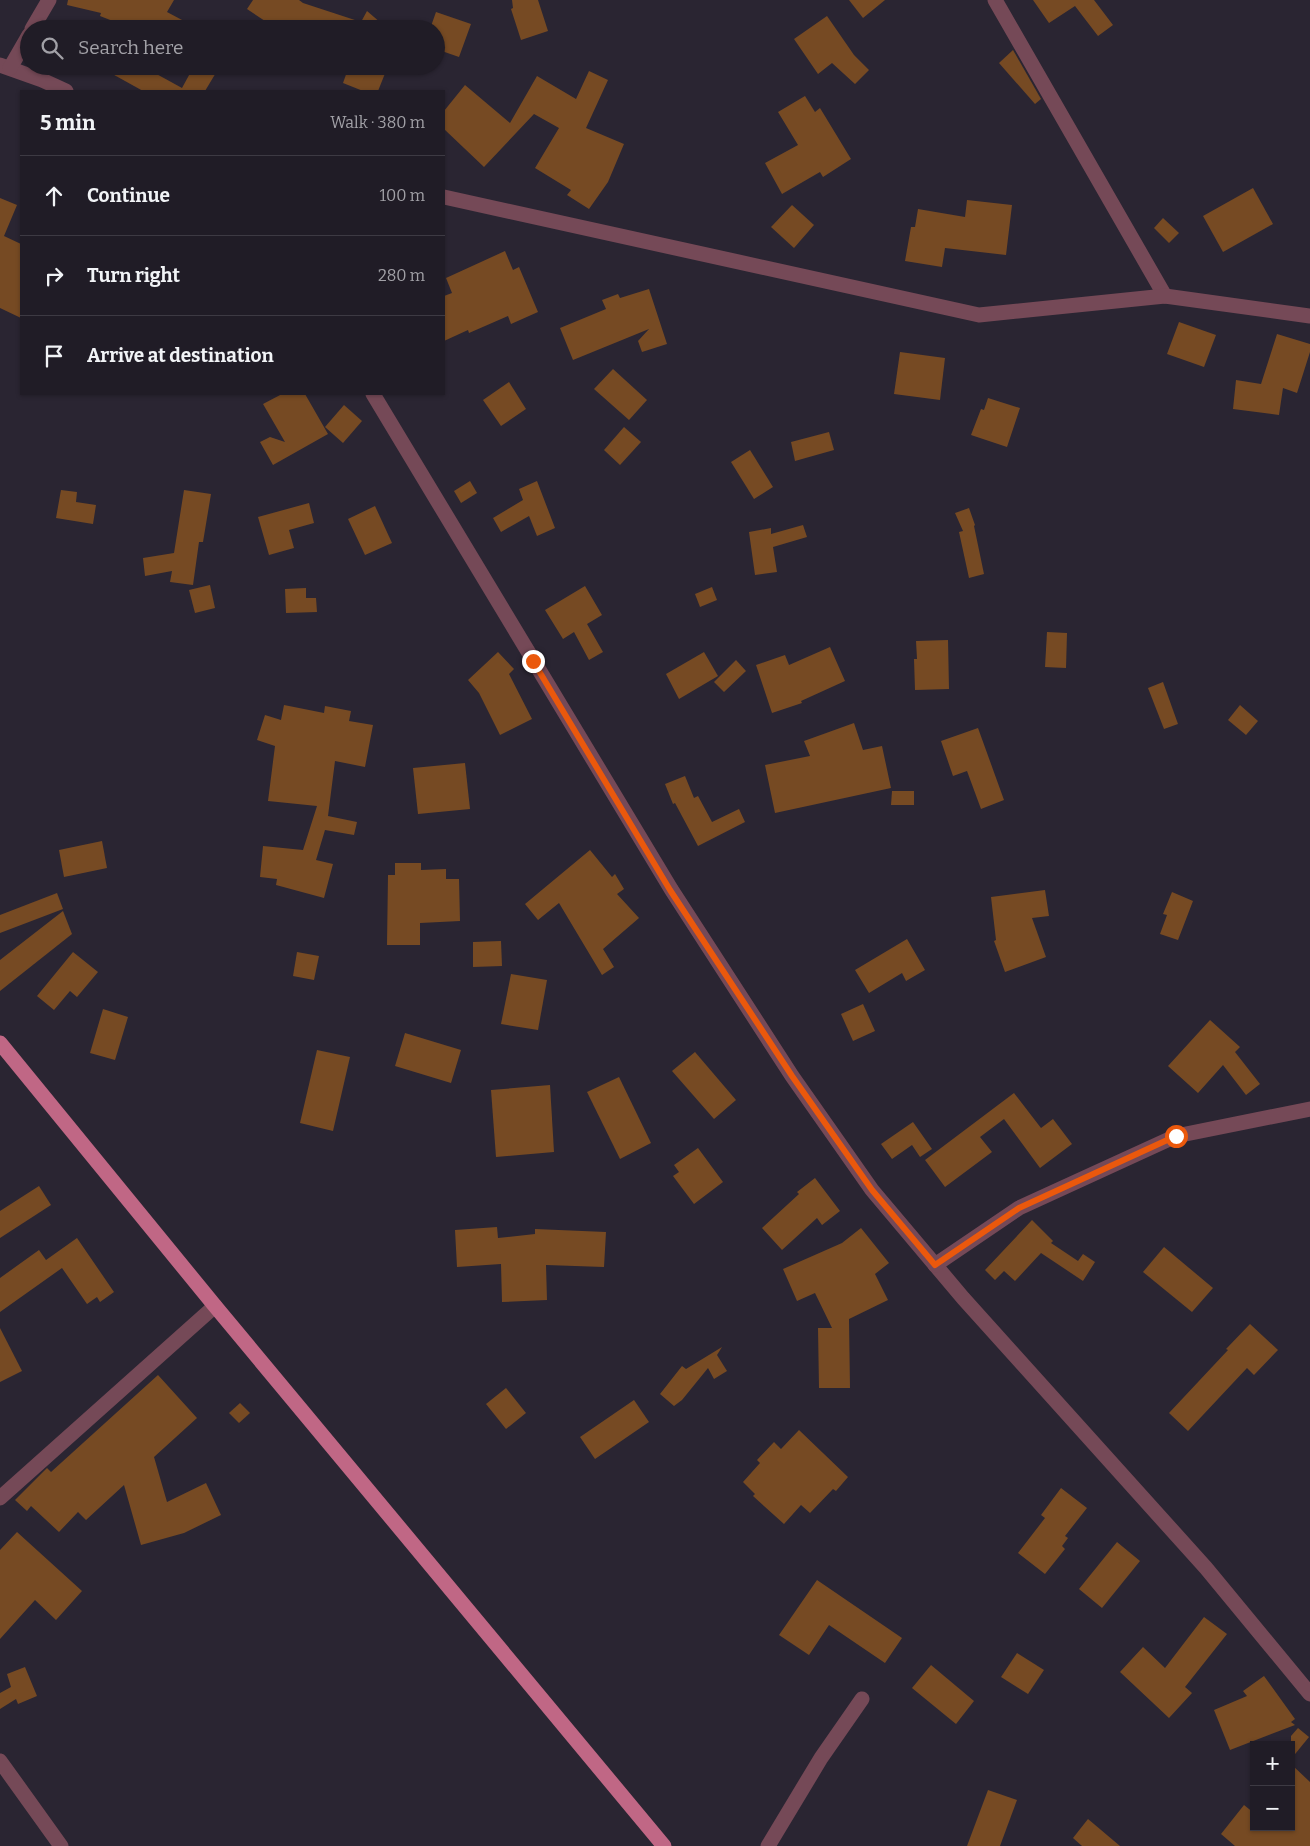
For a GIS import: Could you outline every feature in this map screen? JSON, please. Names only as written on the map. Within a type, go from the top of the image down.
[{"type":"main road","points":[[0,1043],[214,1306],[664,1846]]},
{"type":"street","points":[[37,20],[49,0]]},
{"type":"street","points":[[995,0],[1165,296]]},
{"type":"street","points":[[20,47],[5,67],[20,72]]},
{"type":"street","points":[[28,75],[64,90]]},
{"type":"street","points":[[445,197],[979,315],[1165,296],[1310,316]]},
{"type":"street","points":[[374,395],[670,890],[792,1076],[872,1190],[963,1298],[1206,1568],[1310,1694]]},
{"type":"street","points":[[935,1265],[1019,1208],[1176,1136],[1310,1110]]},
{"type":"street","points":[[0,1498],[214,1306]]},
{"type":"street","points":[[768,1846],[821,1758],[862,1699]]},
{"type":"street","points":[[0,1761],[61,1846]]},
{"type":"building","points":[[68,0],[174,0],[167,12],[182,20],[110,20],[100,16],[101,13],[67,5]]},
{"type":"building","points":[[253,0],[299,0],[355,20],[264,20],[247,9]]},
{"type":"building","points":[[512,0],[538,0],[548,31],[521,40],[511,9],[513,8]]},
{"type":"building","points":[[849,0],[885,0],[863,18]]},
{"type":"building","points":[[1033,0],[1094,0],[1113,25],[1098,36],[1075,6],[1049,23]]},
{"type":"building","points":[[367,11],[378,20],[362,20]]},
{"type":"building","points":[[436,12],[471,24],[459,57],[445,52],[445,20],[433,20]]},
{"type":"building","points":[[827,16],[854,55],[869,70],[855,84],[832,63],[818,74],[794,39]]},
{"type":"building","points":[[1013,50],[1041,99],[1035,104],[999,63]]},
{"type":"building","points":[[589,71],[608,80],[586,128],[624,144],[608,182],[589,209],[567,195],[571,190],[535,168],[559,128],[534,114],[484,167],[445,130],[445,110],[465,85],[510,123],[537,76],[576,99]]},
{"type":"building","points":[[114,75],[158,75],[182,88],[189,75],[215,75],[206,90],[141,90]]},
{"type":"building","points":[[346,75],[384,75],[378,90],[360,90],[343,83]]},
{"type":"building","points":[[805,96],[815,112],[820,108],[851,159],[823,177],[820,172],[782,194],[765,163],[798,145],[778,112]]},
{"type":"building","points":[[1253,188],[1273,224],[1223,252],[1203,216]]},
{"type":"building","points":[[0,198],[17,205],[4,236],[20,244],[20,318],[0,308]]},
{"type":"building","points":[[967,200],[1012,205],[1006,255],[945,248],[942,267],[905,261],[911,227],[915,227],[918,209],[965,217]]},
{"type":"building","points":[[792,205],[814,225],[794,248],[771,227]]},
{"type":"building","points":[[1163,218],[1179,233],[1169,243],[1154,228]]},
{"type":"building","points":[[505,251],[513,270],[519,267],[538,312],[511,324],[508,316],[469,333],[468,330],[445,341],[445,296],[452,293],[446,278]]},
{"type":"building","points":[[649,289],[667,344],[642,352],[638,341],[649,329],[573,360],[560,328],[606,309],[602,300],[618,294],[620,298]]},
{"type":"building","points":[[1179,322],[1216,335],[1204,367],[1167,354]]},
{"type":"building","points":[[1277,334],[1310,344],[1310,352],[1297,393],[1283,388],[1279,415],[1233,409],[1236,380],[1261,384]]},
{"type":"building","points":[[900,352],[945,358],[940,400],[894,394]]},
{"type":"building","points":[[613,369],[647,400],[629,420],[594,389]]},
{"type":"building","points":[[509,382],[526,409],[501,426],[483,400]]},
{"type":"building","points":[[280,395],[306,395],[328,434],[273,465],[260,442],[270,437],[285,442],[263,404]]},
{"type":"building","points":[[988,398],[1020,408],[1007,447],[971,435],[981,409],[984,410]]},
{"type":"building","points":[[344,405],[362,421],[343,443],[325,427]]},
{"type":"building","points":[[624,427],[641,442],[620,465],[604,450]]},
{"type":"building","points":[[829,432],[834,450],[795,461],[791,442]]},
{"type":"building","points":[[750,450],[773,487],[754,499],[731,462]]},
{"type":"building","points":[[470,481],[477,493],[461,503],[454,491]]},
{"type":"building","points":[[537,481],[555,528],[537,536],[529,516],[501,532],[493,518],[523,500],[519,489]]},
{"type":"building","points":[[61,490],[77,492],[76,502],[96,505],[93,524],[56,518]]},
{"type":"building","points":[[184,490],[211,494],[203,542],[199,542],[193,585],[170,582],[172,571],[145,576],[143,558],[174,553]]},
{"type":"building","points":[[309,503],[314,523],[289,530],[294,548],[269,555],[258,517]]},
{"type":"building","points":[[375,506],[392,543],[365,555],[348,519]]},
{"type":"building","points":[[969,508],[975,525],[984,574],[969,578],[959,532],[963,531],[955,513]]},
{"type":"building","points":[[803,525],[807,537],[773,547],[777,572],[755,575],[749,532],[771,528],[771,534]]},
{"type":"building","points":[[210,585],[215,608],[195,613],[189,590]]},
{"type":"building","points":[[585,586],[602,615],[587,624],[603,652],[589,660],[574,632],[563,639],[545,610]]},
{"type":"building","points":[[712,587],[717,600],[700,607],[695,594]]},
{"type":"building","points":[[306,588],[306,598],[316,598],[317,612],[286,613],[285,589]]},
{"type":"building","points":[[1047,632],[1067,633],[1066,668],[1045,667]]},
{"type":"building","points":[[948,640],[949,689],[915,690],[914,659],[917,659],[916,641]]},
{"type":"building","points":[[830,647],[845,681],[801,701],[802,703],[772,713],[756,665],[785,655],[789,665]]},
{"type":"building","points":[[498,652],[514,669],[509,674],[532,719],[500,735],[479,693],[468,680]]},
{"type":"building","points":[[704,652],[718,676],[679,699],[666,674]]},
{"type":"building","points":[[736,660],[746,671],[724,692],[714,682]]},
{"type":"building","points":[[1163,682],[1178,724],[1164,729],[1148,688]]},
{"type":"building","points":[[284,705],[324,713],[325,706],[351,711],[349,721],[373,725],[365,767],[335,761],[328,816],[357,822],[354,835],[325,830],[316,860],[333,864],[324,898],[276,885],[277,879],[260,877],[263,846],[303,850],[317,806],[268,801],[275,746],[257,740],[265,715],[281,720]]},
{"type":"building","points":[[1240,705],[1258,721],[1246,735],[1228,720]]},
{"type":"building","points":[[854,723],[863,750],[882,746],[891,788],[775,813],[765,765],[810,756],[804,741]]},
{"type":"building","points":[[978,728],[1004,800],[981,809],[967,771],[953,776],[941,741]]},
{"type":"building","points":[[465,763],[470,809],[418,814],[413,768]]},
{"type":"building","points":[[685,776],[694,798],[698,796],[712,822],[739,809],[745,822],[698,846],[675,803],[673,804],[665,784]]},
{"type":"building","points":[[892,791],[914,791],[914,805],[891,805]]},
{"type":"building","points":[[102,841],[107,868],[64,877],[59,850]]},
{"type":"building","points":[[590,850],[612,877],[615,874],[624,889],[617,894],[639,918],[603,949],[614,967],[602,975],[559,903],[538,920],[525,904]]},
{"type":"building","points":[[395,863],[421,863],[421,870],[446,869],[446,879],[459,879],[460,921],[420,923],[420,945],[387,945],[388,875],[395,875]]},
{"type":"building","points":[[1045,890],[1049,916],[1032,918],[1046,957],[1005,972],[994,941],[996,940],[991,897]]},
{"type":"building","points":[[1172,892],[1193,901],[1178,940],[1160,934],[1167,915],[1163,914]]},
{"type":"building","points":[[57,893],[63,909],[0,933],[0,915]]},
{"type":"building","points":[[63,911],[72,934],[0,991],[0,960]]},
{"type":"building","points":[[907,939],[925,970],[906,981],[902,973],[869,993],[855,970]]},
{"type":"building","points":[[501,941],[502,966],[473,967],[473,942]]},
{"type":"building","points":[[73,952],[98,972],[77,997],[70,991],[54,1010],[37,996]]},
{"type":"building","points":[[297,952],[319,956],[314,980],[293,976]]},
{"type":"building","points":[[511,974],[547,980],[538,1030],[501,1024]]},
{"type":"building","points":[[863,1004],[875,1031],[853,1041],[841,1014]]},
{"type":"building","points":[[103,1009],[128,1017],[115,1060],[90,1053]]},
{"type":"building","points":[[1210,1020],[1240,1047],[1235,1052],[1260,1084],[1246,1095],[1223,1065],[1198,1093],[1168,1066]]},
{"type":"building","points":[[405,1033],[461,1050],[451,1083],[395,1066]]},
{"type":"building","points":[[317,1050],[350,1057],[333,1131],[300,1123]]},
{"type":"building","points":[[695,1052],[736,1100],[714,1119],[672,1071]]},
{"type":"building","points":[[619,1077],[651,1143],[620,1159],[587,1092]]},
{"type":"building","points":[[550,1085],[554,1152],[496,1157],[491,1090]]},
{"type":"building","points":[[1014,1093],[1041,1128],[1053,1119],[1072,1144],[1040,1168],[1004,1119],[980,1137],[992,1152],[945,1187],[925,1160]]},
{"type":"building","points":[[913,1122],[932,1149],[920,1157],[912,1145],[892,1159],[881,1144]]},
{"type":"building","points":[[698,1148],[723,1182],[694,1204],[673,1176],[679,1172],[674,1165]]},
{"type":"building","points":[[815,1178],[840,1211],[822,1225],[817,1218],[782,1250],[762,1228],[799,1194],[797,1192]]},
{"type":"building","points":[[39,1186],[51,1205],[0,1238],[0,1211]]},
{"type":"building","points":[[1032,1220],[1053,1241],[1051,1243],[1078,1261],[1083,1254],[1095,1262],[1083,1281],[1041,1253],[1015,1281],[1004,1271],[995,1280],[985,1270]]},
{"type":"building","points":[[497,1227],[498,1238],[535,1234],[535,1229],[606,1232],[604,1267],[546,1265],[547,1300],[502,1302],[501,1264],[457,1267],[455,1230]]},
{"type":"building","points":[[861,1228],[889,1263],[875,1274],[888,1300],[849,1319],[850,1388],[819,1388],[818,1328],[832,1328],[815,1293],[797,1301],[783,1269],[842,1243]]},
{"type":"building","points":[[77,1238],[114,1292],[100,1302],[97,1297],[87,1304],[62,1268],[0,1312],[0,1278],[39,1250],[46,1260]]},
{"type":"building","points":[[1164,1247],[1213,1288],[1192,1312],[1143,1272]]},
{"type":"building","points":[[1250,1324],[1278,1350],[1254,1375],[1247,1368],[1188,1431],[1169,1413]]},
{"type":"building","points":[[0,1328],[22,1371],[0,1382]]},
{"type":"building","points":[[722,1347],[717,1355],[727,1371],[714,1379],[708,1368],[682,1400],[674,1406],[660,1394],[682,1366],[686,1369]]},
{"type":"building","points":[[158,1375],[197,1418],[154,1457],[167,1502],[206,1483],[221,1515],[184,1533],[141,1545],[124,1485],[86,1520],[78,1512],[59,1532],[31,1506],[27,1511],[15,1500],[47,1468],[51,1472]]},
{"type":"building","points":[[506,1388],[526,1413],[506,1429],[486,1404]]},
{"type":"building","points":[[634,1400],[649,1422],[595,1459],[580,1437]]},
{"type":"building","points":[[240,1403],[250,1413],[239,1423],[229,1413]]},
{"type":"building","points":[[799,1430],[848,1477],[836,1491],[833,1489],[810,1513],[801,1505],[784,1524],[753,1496],[755,1494],[743,1482],[760,1463],[757,1460],[774,1442],[781,1449]]},
{"type":"building","points":[[1061,1488],[1087,1508],[1065,1536],[1068,1538],[1062,1546],[1065,1549],[1045,1574],[1018,1553],[1045,1518],[1041,1515]]},
{"type":"building","points":[[17,1532],[82,1591],[56,1620],[35,1600],[0,1639],[0,1550]]},
{"type":"building","points":[[1117,1542],[1140,1561],[1102,1608],[1079,1589]]},
{"type":"building","points":[[817,1580],[902,1638],[885,1663],[829,1625],[809,1655],[779,1635]]},
{"type":"building","points":[[1204,1617],[1227,1634],[1185,1687],[1192,1693],[1169,1718],[1120,1672],[1143,1647],[1165,1668]]},
{"type":"building","points":[[1017,1653],[1044,1670],[1028,1694],[1001,1677]]},
{"type":"building","points":[[931,1665],[974,1701],[956,1724],[912,1688]]},
{"type":"building","points":[[25,1667],[37,1696],[18,1704],[16,1699],[0,1709],[0,1693],[11,1687],[7,1674]]},
{"type":"building","points":[[1264,1676],[1295,1719],[1291,1722],[1295,1725],[1230,1750],[1214,1710],[1247,1696],[1243,1691]]},
{"type":"building","points":[[1298,1728],[1309,1737],[1295,1754],[1295,1741],[1291,1741],[1291,1736]]},
{"type":"building","points":[[1295,1768],[1310,1782],[1310,1846],[1235,1846],[1221,1834],[1244,1805],[1250,1810],[1250,1831],[1295,1831]]},
{"type":"building","points":[[988,1790],[1017,1800],[1000,1846],[967,1846]]},
{"type":"building","points":[[1088,1819],[1120,1846],[1082,1846],[1073,1838]]},
{"type":"route","points":[[533,661],[670,890],[792,1076],[872,1190],[935,1265],[1019,1208],[1176,1136]]}]
